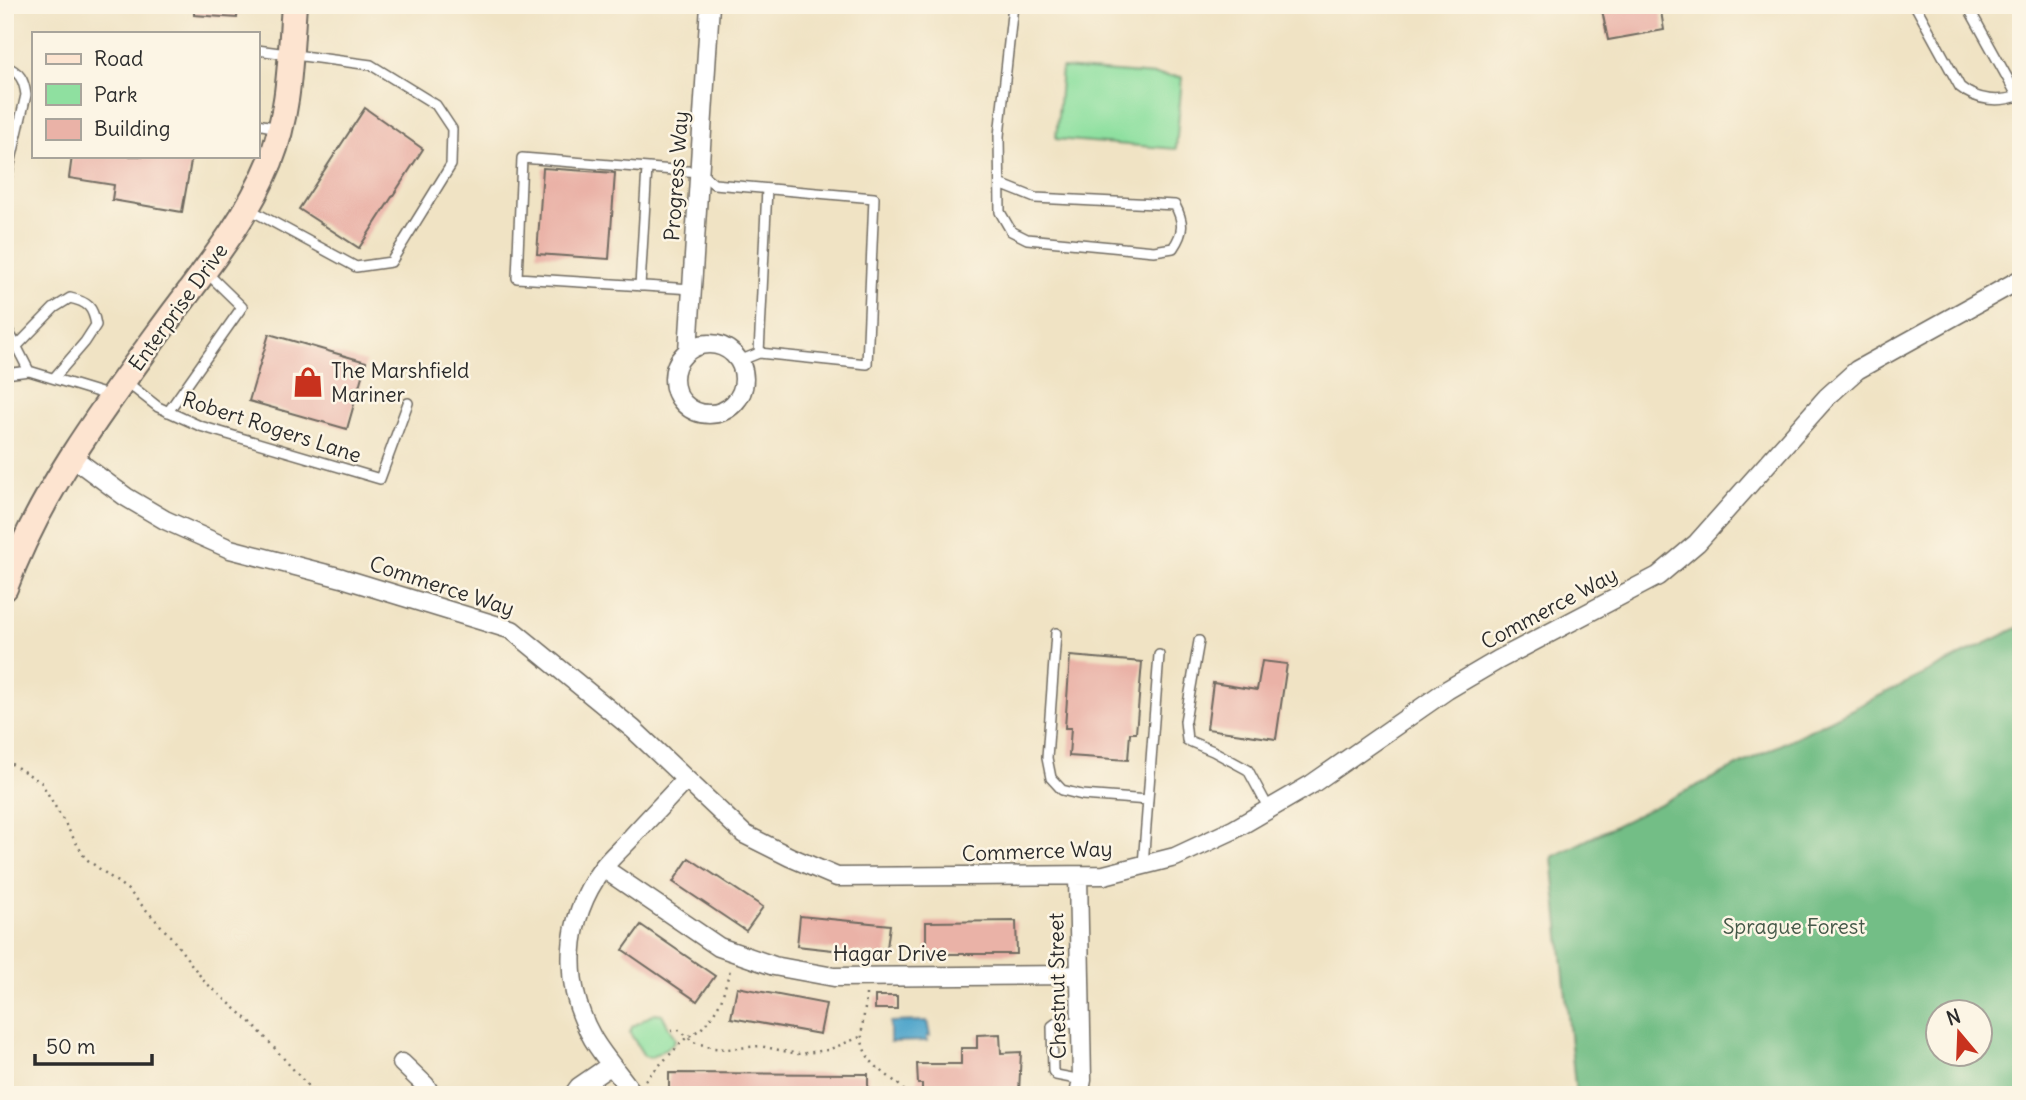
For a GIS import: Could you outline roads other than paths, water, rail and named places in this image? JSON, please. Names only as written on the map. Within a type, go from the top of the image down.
[{"type":"street","name":"Enterprise Drive","points":[[5,588],[31,530],[72,457],[118,388],[248,208],[271,160],[269,126],[286,101],[294,5]]},
{"type":"street","name":"Progress Way","points":[[710,5],[688,351],[675,370],[677,394],[695,411],[707,414],[730,407],[738,398],[744,377],[739,361]]},
{"type":"street","name":"Commerce Way","points":[[72,457],[126,497],[165,520],[230,549],[342,578],[512,630],[633,729],[744,834],[790,858],[837,877],[1104,875],[1175,858],[1233,830],[1311,784],[1447,690],[1658,576],[1697,543],[1827,397],[1857,370],[2021,279]]},
{"type":"street","points":[[688,351],[708,344],[719,345],[729,350],[739,361]]},
{"type":"street","points":[[640,1091],[611,1065],[580,1012],[572,982],[570,953],[574,924],[587,892],[603,868],[686,779]]},
{"type":"street","name":"Hagar Drive","points":[[603,868],[719,947],[774,966],[822,975],[866,977],[1080,975]]},
{"type":"street","name":"Chestnut Street","points":[[1077,876],[1081,1087]]},
{"type":"street","points":[[402,1063],[425,1085],[431,1095]]},
{"type":"street","points":[[573,1095],[579,1087],[611,1065]]},
{"type":"lane","points":[[1000,184],[1035,198],[1175,205],[1182,219],[1181,236],[1173,248],[1154,251],[1027,239],[1011,231],[1000,212],[999,136],[1013,5]]},
{"type":"lane","points":[[1915,5],[1960,87],[1970,95],[1982,99],[1998,101],[2019,96],[1967,5]]},
{"type":"lane","points":[[248,208],[356,267],[391,262],[451,164],[452,129],[436,106],[371,65],[259,50]]},
{"type":"lane","points":[[5,66],[15,70],[24,81],[26,95],[5,186]]},
{"type":"lane","points":[[692,289],[517,278],[522,158],[699,172],[714,184],[874,198],[867,364],[759,353],[739,361]]},
{"type":"lane","points":[[640,286],[647,168]]},
{"type":"lane","points":[[759,353],[767,189]]},
{"type":"lane","points":[[168,412],[242,307],[205,270]]},
{"type":"lane","points":[[17,346],[54,308],[70,298],[84,301],[93,309],[96,325],[54,378]]},
{"type":"lane","points":[[5,324],[29,371]]},
{"type":"lane","points":[[5,373],[29,371],[54,378],[118,388]]},
{"type":"lane","name":"Robert Rogers Lane","points":[[118,388],[200,426],[380,479],[408,403]]},
{"type":"lane","points":[[1056,633],[1047,758],[1051,778],[1062,790],[1083,795],[1148,800]]},
{"type":"lane","points":[[1199,640],[1185,722],[1187,740],[1248,770],[1269,808]]},
{"type":"lane","points":[[1143,865],[1159,655]]},
{"type":"lane","points":[[1081,1022],[1056,1023],[1052,1026],[1053,1070],[1056,1075],[1081,1087]]},
{"type":"water","points":[[927,1021],[930,1036],[927,1036],[927,1041],[890,1042],[890,1022]]},
{"type":"place","name":"The Marshfield Mariner","points":[[308,382]]},
{"type":"park label","name":"Sprague Forest","points":[[1794,926]]}]
